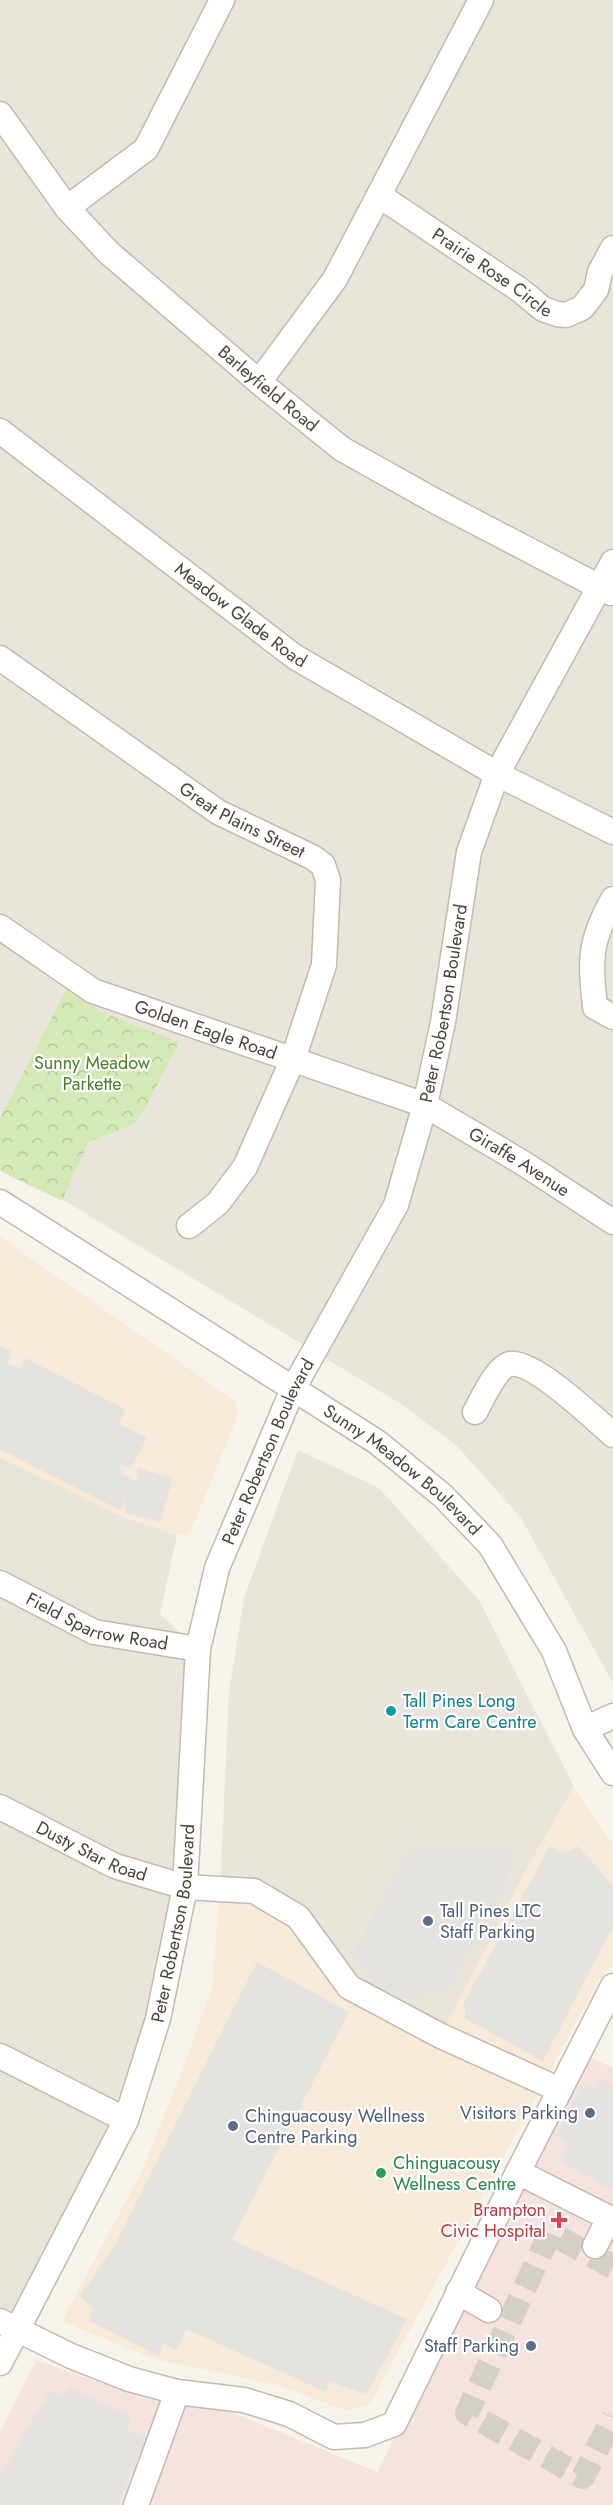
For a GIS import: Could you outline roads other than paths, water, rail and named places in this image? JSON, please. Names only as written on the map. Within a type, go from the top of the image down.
[{"type":"street","points":[[67,208],[146,149],[222,0]]},
{"type":"street","points":[[259,381],[335,279],[481,0]]},
{"type":"street","name":"Barleyfield Road","points":[[0,114],[67,208],[108,252],[342,449],[435,501],[606,590]]},
{"type":"street","name":"Prairie Rose Circle","points":[[380,196],[543,309],[557,315],[566,315],[582,308],[597,290],[600,273],[613,248]]},
{"type":"street","name":"Meadow Glade Road","points":[[0,431],[296,657],[497,774]]},
{"type":"street","name":"Peter Robertson Boulevard","points":[[0,2363],[9,2325],[126,2121],[158,2019],[185,1887],[198,1649],[217,1568],[293,1389],[396,1205],[425,1105],[443,1022],[469,852],[497,774],[606,590],[613,562]]},
{"type":"street","name":"Great Plains Street","points":[[0,658],[218,812],[312,857],[323,865],[328,880],[324,965],[293,1059],[245,1167],[218,1203],[189,1226]]},
{"type":"street","points":[[497,774],[613,832]]},
{"type":"street","points":[[613,899],[598,926],[590,963],[595,1007],[613,1017]]},
{"type":"street","name":"Golden Eagle Road","points":[[0,927],[93,991],[425,1105]]},
{"type":"street","name":"Giraffe Avenue","points":[[425,1105],[613,1222]]},
{"type":"street","name":"Sunny Meadow Boulevard","points":[[0,1202],[376,1442],[443,1496],[490,1545],[554,1651],[585,1730],[613,1773]]},
{"type":"street","points":[[475,1412],[498,1371],[510,1364],[526,1366],[570,1396],[613,1435]]},
{"type":"street","name":"Field Sparrow Road","points":[[0,1583],[94,1632],[198,1649]]},
{"type":"street","points":[[585,1730],[613,1716]]},
{"type":"street","name":"Dusty Star Road","points":[[0,1808],[114,1866],[185,1887],[254,1891],[298,1917],[349,1987],[441,2036],[560,2090]]},
{"type":"street","points":[[9,2325],[71,2356],[129,2379],[177,2392],[244,2400],[289,2414],[334,2437],[365,2435],[394,2424],[613,1986]]},
{"type":"street","points":[[0,2056],[126,2121]]},
{"type":"street","points":[[518,2172],[611,2219],[595,2246]]},
{"type":"street","points":[[458,2292],[489,2310]]},
{"type":"street","points":[[136,2505],[177,2392]]},
{"type":"tunnel","points":[[613,2267],[550,2233],[467,2413],[583,2477],[613,2417]]},
{"type":"place","name":"Tall Pines Long Term Care Centre","points":[[391,1711]]},
{"type":"place","name":"Tall Pines LTC Staff Parking","points":[[428,1921]]},
{"type":"place","name":"Visitors Parking","points":[[590,2113]]},
{"type":"place","name":"Chinguacousy Wellness Centre Parking","points":[[233,2126]]},
{"type":"place","name":"Chinguacousy Wellness Centre","points":[[381,2173]]},
{"type":"place","name":"Brampton Civic Hospital","points":[[559,2220]]},
{"type":"place","name":"Staff Parking","points":[[531,2346]]},
{"type":"park label","name":"Sunny Meadow Parkette","points":[[92,1073]]}]
